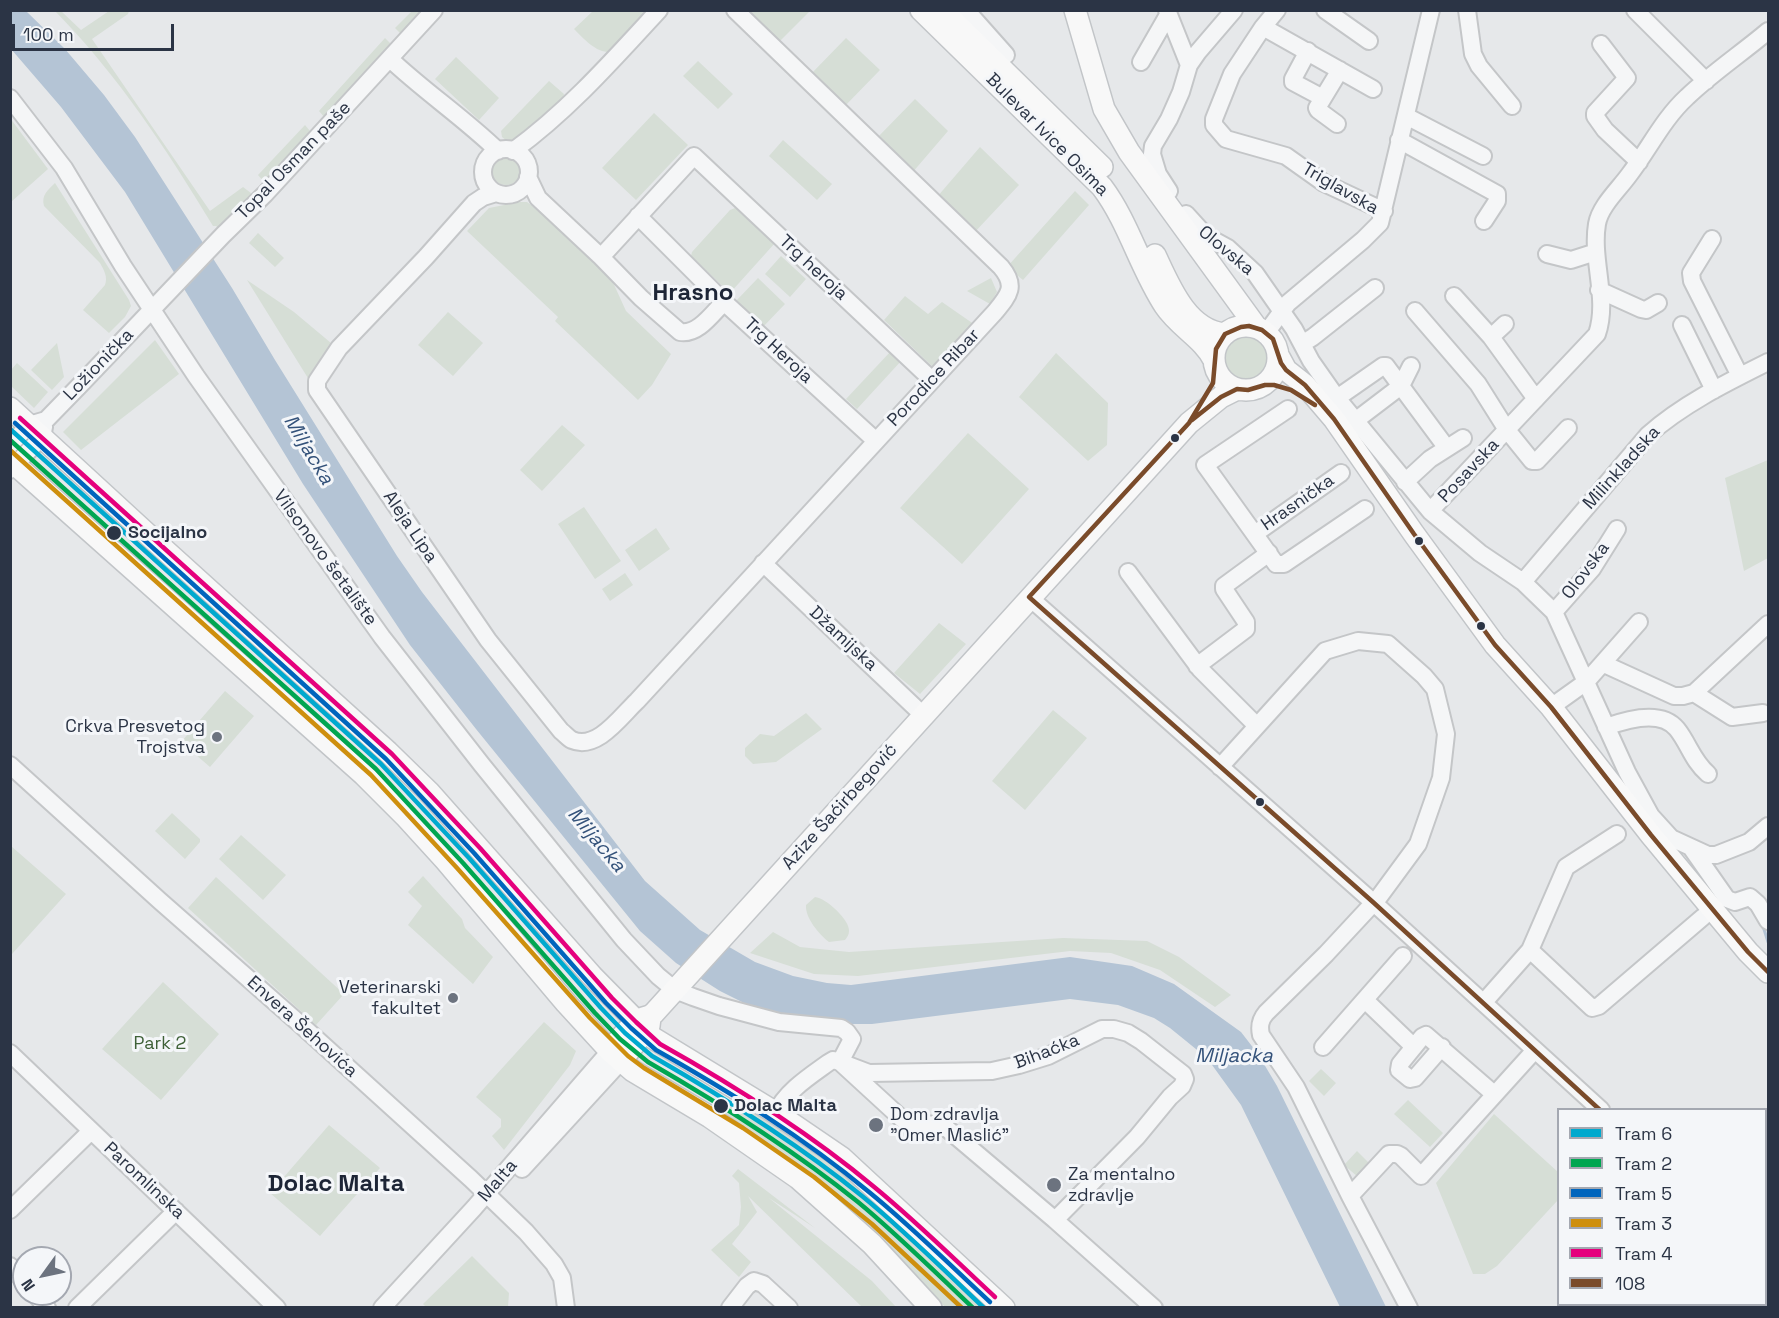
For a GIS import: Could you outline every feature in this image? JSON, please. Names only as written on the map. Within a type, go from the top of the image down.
[{"type":"main road","name":"Bulevar Ivice Osima","points":[[921,10],[1102,187],[1120,215],[1163,304],[1182,327],[1205,345],[1215,363]]},
{"type":"main road","name":"Bulevar Ivice Osima","points":[[942,10],[1104,169],[1134,212],[1184,308],[1208,330],[1229,332]]},
{"type":"main road","points":[[1075,10],[1094,79],[1111,123],[1129,152],[1221,280],[1261,330],[1273,339],[1286,370],[1345,420],[1485,632],[1551,707],[1651,835],[1748,952],[1768,972]]},
{"type":"main road","points":[[1221,280],[1234,310],[1229,332]]},
{"type":"main road","points":[[1261,330],[1249,326],[1229,332],[1219,342],[1215,363],[1220,376],[1227,384],[1237,389],[1248,390],[1265,385],[1275,385],[1291,390],[1345,420]]},
{"type":"main road","points":[[1265,385],[1277,368],[1279,357]]},
{"type":"main road","name":"Azize Šaćirbegović","points":[[1189,423],[1209,391],[1215,363]]},
{"type":"main road","name":"Azize Šaćirbegović","points":[[615,1056],[1189,423],[1221,397],[1237,389]]},
{"type":"main road","points":[[10,408],[39,428],[396,760],[436,800],[662,1045],[776,1113],[842,1158],[1004,1308]]},
{"type":"main road","points":[[12,460],[372,783],[446,861],[559,995],[615,1056],[642,1077],[710,1117],[798,1178],[872,1244],[931,1308]]},
{"type":"street","name":"Topal Osman paše","points":[[152,310],[265,194],[434,10]]},
{"type":"street","points":[[474,203],[483,176],[483,168],[506,155],[545,127],[659,10]]},
{"type":"street","name":"Porodice Ribar","points":[[580,741],[588,742],[598,738],[637,701],[1007,297],[1011,284],[1008,276],[735,10]]},
{"type":"street","points":[[966,10],[1006,55]]},
{"type":"street","name":"Olovska","points":[[1234,10],[1198,51],[1189,65],[1181,92],[1169,119],[1155,140],[1152,154],[1161,180],[1198,230],[1240,257],[1255,273],[1337,398],[1345,420],[1405,482],[1430,512],[1480,553],[1523,582],[1554,612],[1606,727],[1651,816],[1671,838],[1692,848]]},
{"type":"street","name":"Triglavska","points":[[1261,330],[1363,240],[1380,223],[1384,211],[1324,183],[1286,156],[1227,139],[1214,126],[1214,119],[1232,74],[1276,10]]},
{"type":"street","points":[[1324,10],[1369,41]]},
{"type":"street","points":[[1384,211],[1431,10]]},
{"type":"street","points":[[1467,10],[1473,54],[1479,66],[1512,106]]},
{"type":"street","points":[[1635,10],[1706,81]]},
{"type":"street","points":[[1168,13],[1189,65]]},
{"type":"street","points":[[1141,62],[1168,13]]},
{"type":"street","points":[[1263,27],[1373,89]]},
{"type":"street","name":"Posavska","points":[[1430,512],[1597,334],[1601,318],[1596,252],[1597,222],[1605,206],[1640,162],[1668,118],[1686,98],[1766,36]]},
{"type":"street","points":[[1601,44],[1627,78],[1595,113],[1595,116],[1605,130],[1640,162]]},
{"type":"street","points":[[1308,51],[1293,82],[1323,98]]},
{"type":"street","points":[[390,59],[446,108],[461,117],[506,155],[528,170],[524,183],[507,195],[496,193],[486,184],[483,176]]},
{"type":"street","points":[[1337,123],[1318,110],[1318,105],[1340,70]]},
{"type":"street","name":"Vilsonovo šetalište","points":[[10,98],[64,168],[152,310],[232,428],[382,637],[624,940],[658,976],[683,982]]},
{"type":"street","points":[[1406,116],[1483,156]]},
{"type":"street","points":[[1399,140],[1497,194],[1497,201],[1484,221]]},
{"type":"street","name":"Trg heroja","points":[[638,216],[694,156],[932,380]]},
{"type":"street","points":[[524,183],[640,298],[680,333],[696,330],[724,302]]},
{"type":"street","points":[[474,203],[496,193]]},
{"type":"street","name":"Aleja Lipa","points":[[474,203],[339,348],[317,381],[317,390],[488,640],[561,731],[571,740],[580,741]]},
{"type":"street","points":[[601,257],[638,216]]},
{"type":"street","name":"Trg Heroja","points":[[638,216],[724,302],[876,441]]},
{"type":"street","points":[[1712,239],[1691,273],[1692,281],[1740,376]]},
{"type":"street","points":[[1547,254],[1571,260],[1596,252]]},
{"type":"street","points":[[1221,280],[1240,257]]},
{"type":"street","points":[[1302,344],[1375,288]]},
{"type":"street","points":[[1599,290],[1641,309],[1646,310],[1658,303]]},
{"type":"street","points":[[1454,296],[1491,337],[1536,399]]},
{"type":"street","name":"Ložionička","points":[[12,460],[39,428],[152,310]]},
{"type":"street","points":[[1415,310],[1478,384],[1507,430]]},
{"type":"street","points":[[1491,337],[1505,324]]},
{"type":"street","points":[[1682,324],[1714,390]]},
{"type":"street","name":"Milinkladska","points":[[1523,582],[1648,435],[1667,418],[1768,362]]},
{"type":"street","points":[[1337,398],[1383,366],[1389,368],[1446,447]]},
{"type":"street","points":[[1345,420],[1401,386],[1411,366]]},
{"type":"street","name":"Hrasnička","points":[[1288,409],[1206,465],[1276,564],[1284,564],[1365,509]]},
{"type":"street","name":"Posavska","points":[[1507,430],[1534,462],[1568,428]]},
{"type":"street","points":[[1405,482],[1446,447],[1463,438]]},
{"type":"street","name":"Hrasnička","points":[[1256,533],[1341,474]]},
{"type":"street","name":"Olovska","points":[[1554,612],[1592,569],[1617,529]]},
{"type":"street","name":"Hrasnička","points":[[1197,666],[1246,629],[1246,622],[1224,586],[1269,553]]},
{"type":"street","name":"Džamijska","points":[[763,563],[924,715]]},
{"type":"street","points":[[1128,572],[1197,666],[1257,726]]},
{"type":"street","points":[[1029,597],[1374,903],[1599,1108]]},
{"type":"street","points":[[1551,707],[1586,682],[1639,622]]},
{"type":"street","points":[[1604,664],[1674,696],[1683,696],[1695,693],[1768,624]]},
{"type":"street","points":[[1220,767],[1325,651],[1358,641],[1388,644],[1435,689],[1446,734],[1441,778],[1418,844],[1374,903],[1266,1013],[1260,1024],[1261,1035],[1296,1087],[1409,1308]]},
{"type":"street","points":[[1695,693],[1732,717],[1762,713]]},
{"type":"street","points":[[1606,727],[1635,719],[1661,719],[1670,722],[1678,730],[1698,764],[1708,774]]},
{"type":"street","name":"Envera Šehovića","points":[[10,765],[160,901],[300,1023],[526,1232],[554,1264],[562,1278],[566,1308]]},
{"type":"street","points":[[1692,848],[1708,855],[1716,855],[1749,842],[1768,826]]},
{"type":"street","points":[[1484,1002],[1530,950],[1566,867],[1617,834]]},
{"type":"street","points":[[1692,848],[1727,899],[1735,902],[1750,897],[1754,899],[1768,921]]},
{"type":"street","points":[[1530,950],[1592,1008],[1599,1006],[1702,917]]},
{"type":"street","points":[[1323,1047],[1403,956]]},
{"type":"street","points":[[683,982],[719,1006],[779,1022],[841,1028],[848,1032],[852,1039],[840,1062]]},
{"type":"street","points":[[1365,1000],[1413,1047]]},
{"type":"street","name":"Bihaćka","points":[[840,1062],[869,1073],[992,1071],[1048,1056],[1102,1029],[1121,1031],[1141,1041],[1183,1074],[1185,1079],[1182,1086],[1137,1137],[1055,1220]]},
{"type":"street","points":[[1442,1047],[1415,1078],[1410,1079],[1399,1070],[1413,1047],[1426,1035],[1442,1047],[1494,1094]]},
{"type":"street","points":[[1350,1196],[1389,1154],[1401,1156],[1422,1176],[1534,1050]]},
{"type":"street","name":"Malta","points":[[397,1308],[490,1197],[615,1056]]},
{"type":"street","name":"Paromlinska","points":[[12,1057],[277,1308]]},
{"type":"street","points":[[776,1113],[778,1107],[798,1086],[833,1060],[840,1062],[907,1122],[944,1126],[1154,1308]]},
{"type":"street","points":[[10,1210],[91,1131]]},
{"type":"street","name":"Malta","points":[[382,1308],[490,1197]]},
{"type":"street","points":[[77,1308],[176,1211]]},
{"type":"street","points":[[730,1308],[747,1286],[754,1281],[763,1284],[789,1308]]},
{"type":"green space","points":[[55,11],[61,11],[81,30],[109,11],[129,11],[92,39],[210,211],[243,187],[251,193],[252,198],[222,231],[213,226],[178,169],[121,87]]},
{"type":"green space","points":[[412,11],[424,11],[401,34],[395,28]]},
{"type":"green space","points":[[593,11],[652,11],[613,52],[607,52],[592,45],[574,29]]},
{"type":"green space","points":[[745,11],[810,11],[778,43]]},
{"type":"green space","points":[[385,38],[392,45],[325,118],[319,111]]},
{"type":"green space","points":[[846,38],[880,70],[844,107],[810,75]]},
{"type":"green space","points":[[456,57],[499,98],[479,120],[435,79]]},
{"type":"green space","points":[[698,61],[733,94],[718,109],[683,76]]},
{"type":"green space","points":[[549,81],[564,94],[563,99],[513,146],[502,137],[501,131]]},
{"type":"green space","points":[[915,99],[948,131],[912,173],[876,139]]},
{"type":"green space","points":[[654,113],[688,145],[636,200],[602,168]]},
{"type":"green space","points":[[10,118],[48,169],[11,202],[10,202]]},
{"type":"green space","points":[[305,125],[310,131],[264,182],[258,175]]},
{"type":"green space","points":[[783,140],[832,184],[817,200],[769,156]]},
{"type":"green space","points":[[980,147],[1019,185],[973,234],[937,197]]},
{"type":"green space","points":[[506,157],[516,161],[520,171],[516,181],[506,185],[496,181],[492,171],[496,161]]},
{"type":"green space","points":[[55,183],[129,300],[131,306],[125,317],[109,333],[83,310],[105,285],[106,276],[103,268],[44,206],[44,196]]},
{"type":"green space","points":[[1075,191],[1089,205],[1023,280],[1007,267]]},
{"type":"green space","points":[[527,202],[534,207],[611,278],[626,311],[671,354],[652,385],[638,400],[555,321],[558,317],[467,231],[489,208]]},
{"type":"green space","points":[[735,208],[775,243],[730,293],[691,256],[692,252],[730,210]]},
{"type":"green space","points":[[258,233],[284,258],[275,267],[249,243]]},
{"type":"green space","points":[[781,256],[806,279],[790,297],[765,274]]},
{"type":"green space","points":[[758,278],[785,304],[762,328],[735,302]]},
{"type":"green space","points":[[991,278],[997,292],[990,304],[967,291]]},
{"type":"green space","points":[[247,280],[294,312],[331,343],[333,349],[311,383]]},
{"type":"green space","points":[[905,296],[928,314],[942,302],[978,327],[937,371],[884,320]]},
{"type":"green space","points":[[448,312],[483,343],[453,376],[418,345]]},
{"type":"green space","points":[[1246,337],[1261,343],[1267,358],[1261,373],[1246,379],[1231,373],[1225,358],[1231,343]]},
{"type":"green space","points":[[155,340],[179,374],[81,450],[63,432]]},
{"type":"green space","points":[[57,343],[64,377],[52,390],[31,370]]},
{"type":"green space","points":[[891,351],[902,360],[857,409],[846,399]]},
{"type":"green space","points":[[1056,353],[1108,403],[1107,445],[1088,461],[1019,397]]},
{"type":"green space","points":[[17,363],[48,392],[34,408],[11,386],[11,370]]},
{"type":"green space","points":[[562,425],[585,445],[542,491],[520,470]]},
{"type":"green space","points":[[968,433],[1029,489],[962,564],[900,508]]},
{"type":"green space","points":[[1768,460],[1768,558],[1744,571],[1725,478]]},
{"type":"green space","points":[[584,507],[621,561],[595,579],[558,524]]},
{"type":"green space","points":[[656,528],[670,549],[639,571],[625,550]]},
{"type":"green space","points":[[625,573],[633,585],[610,601],[602,589]]},
{"type":"green space","points":[[939,623],[966,644],[920,694],[894,673]]},
{"type":"green space","points":[[225,691],[254,716],[210,767],[181,742]]},
{"type":"green space","points":[[1053,710],[1087,738],[1025,810],[992,781]]},
{"type":"green space","points":[[806,713],[822,729],[776,762],[753,764],[745,756],[745,748],[760,734],[774,736]]},
{"type":"green space","points":[[172,813],[200,839],[185,859],[155,831]]},
{"type":"green space","points":[[241,835],[286,875],[263,900],[219,859]]},
{"type":"green space","points":[[11,846],[66,894],[12,954],[10,953]]},
{"type":"green space","points":[[423,876],[462,919],[465,928],[493,957],[473,984],[408,925],[422,906],[408,892]]},
{"type":"green space","points":[[216,877],[344,994],[316,1025],[188,908]]},
{"type":"green space","points":[[815,897],[831,905],[846,921],[849,931],[845,940],[829,942],[813,925],[806,905]]},
{"type":"green space","points":[[773,932],[800,947],[849,952],[1063,938],[1147,941],[1179,957],[1231,995],[1215,1007],[1160,970],[1111,953],[1070,951],[858,976],[814,974],[750,953]]},
{"type":"green space","name":"Park 2","points":[[163,982],[219,1034],[161,1100],[102,1049]]},
{"type":"green space","points":[[544,1022],[576,1051],[570,1065],[504,1150],[492,1136],[501,1127],[501,1119],[476,1097]]},
{"type":"green space","points":[[1321,1069],[1336,1083],[1324,1096],[1309,1081]]},
{"type":"green space","points":[[734,1098],[782,1127],[845,1173],[993,1307],[945,1307],[894,1252],[841,1203],[785,1158],[723,1116]]},
{"type":"green space","points":[[1408,1100],[1443,1133],[1430,1147],[1394,1114]]},
{"type":"green space","points":[[1494,1114],[1557,1171],[1557,1201],[1497,1266],[1485,1274],[1473,1274],[1436,1183]]},
{"type":"green space","points":[[329,1125],[380,1168],[320,1236],[270,1193]]},
{"type":"green space","points":[[1357,1151],[1370,1164],[1358,1177],[1344,1165]]},
{"type":"green space","points":[[738,1169],[815,1228],[769,1198],[872,1281],[896,1307],[862,1307],[748,1196],[757,1212],[732,1244],[751,1262],[739,1277],[711,1250],[739,1225],[741,1207],[739,1183],[732,1176]]},
{"type":"green space","points":[[472,1256],[509,1293],[508,1307],[426,1307],[423,1304]]},
{"type":"water","name":"Miljacka","points":[[10,11],[26,11],[65,49],[104,95],[135,137],[232,288],[397,556],[422,592],[645,881],[700,930],[755,962],[793,976],[827,983],[851,985],[1070,957],[1132,966],[1174,984],[1241,1032],[1258,1054],[1277,1086],[1386,1307],[1340,1307],[1241,1105],[1207,1058],[1154,1018],[1118,1005],[1070,999],[872,1024],[791,1018],[748,1005],[720,991],[676,963],[640,931],[410,645],[303,484],[125,192],[61,107],[11,49]]},
{"type":"waterway","points":[[1763,926],[1768,942]]},
{"type":"tram line","name":"4","points":[[20,418],[392,754],[480,848],[612,998],[660,1044],[743,1093],[848,1166],[905,1213],[995,1297]]},
{"type":"tram line","name":"5","points":[[15,423],[386,759],[631,1028],[656,1050],[766,1116],[844,1172],[900,1218],[990,1302]]},
{"type":"tram line","name":"6","points":[[10,429],[381,764],[469,858],[625,1033],[652,1056],[760,1122],[837,1176],[894,1223],[984,1308]]},
{"type":"tram line","name":"2","points":[[10,440],[376,769],[620,1039],[648,1062],[756,1128],[833,1182],[888,1227],[973,1308]]},
{"type":"tram line","name":"3","points":[[10,450],[371,775],[590,1018],[628,1056],[743,1128],[814,1177],[872,1224],[962,1308]]},
{"type":"transit line","name":"108","points":[[1029,597],[1189,423],[1213,383],[1216,349],[1225,334],[1249,326],[1262,330],[1273,339],[1281,363],[1286,370],[1305,385],[1334,419],[1495,645],[1551,707],[1651,835],[1748,952],[1768,972]]},
{"type":"transit line","name":"108","points":[[1192,420],[1221,397],[1237,389],[1248,390],[1265,385],[1291,390],[1315,405]]},
{"type":"transit line","name":"108","points":[[1029,597],[1374,903],[1598,1108]]},
{"type":"place","name":"Socijalno","points":[[114,533]]},
{"type":"place","name":"Crkva Presvetog Trojstva","points":[[217,737]]},
{"type":"place","name":"Veterinarski fakultet","points":[[453,998]]},
{"type":"place","name":"Dolac Malta","points":[[721,1106]]},
{"type":"place","name":"Dom zdravlja \"Omer Maslić\"","points":[[876,1125]]},
{"type":"place","name":"Za mentalno zdravlje","points":[[1054,1185]]},
{"type":"district","name":"Hrasno","points":[[693,293]]},
{"type":"district","name":"Dolac Malta","points":[[336,1184]]}]
